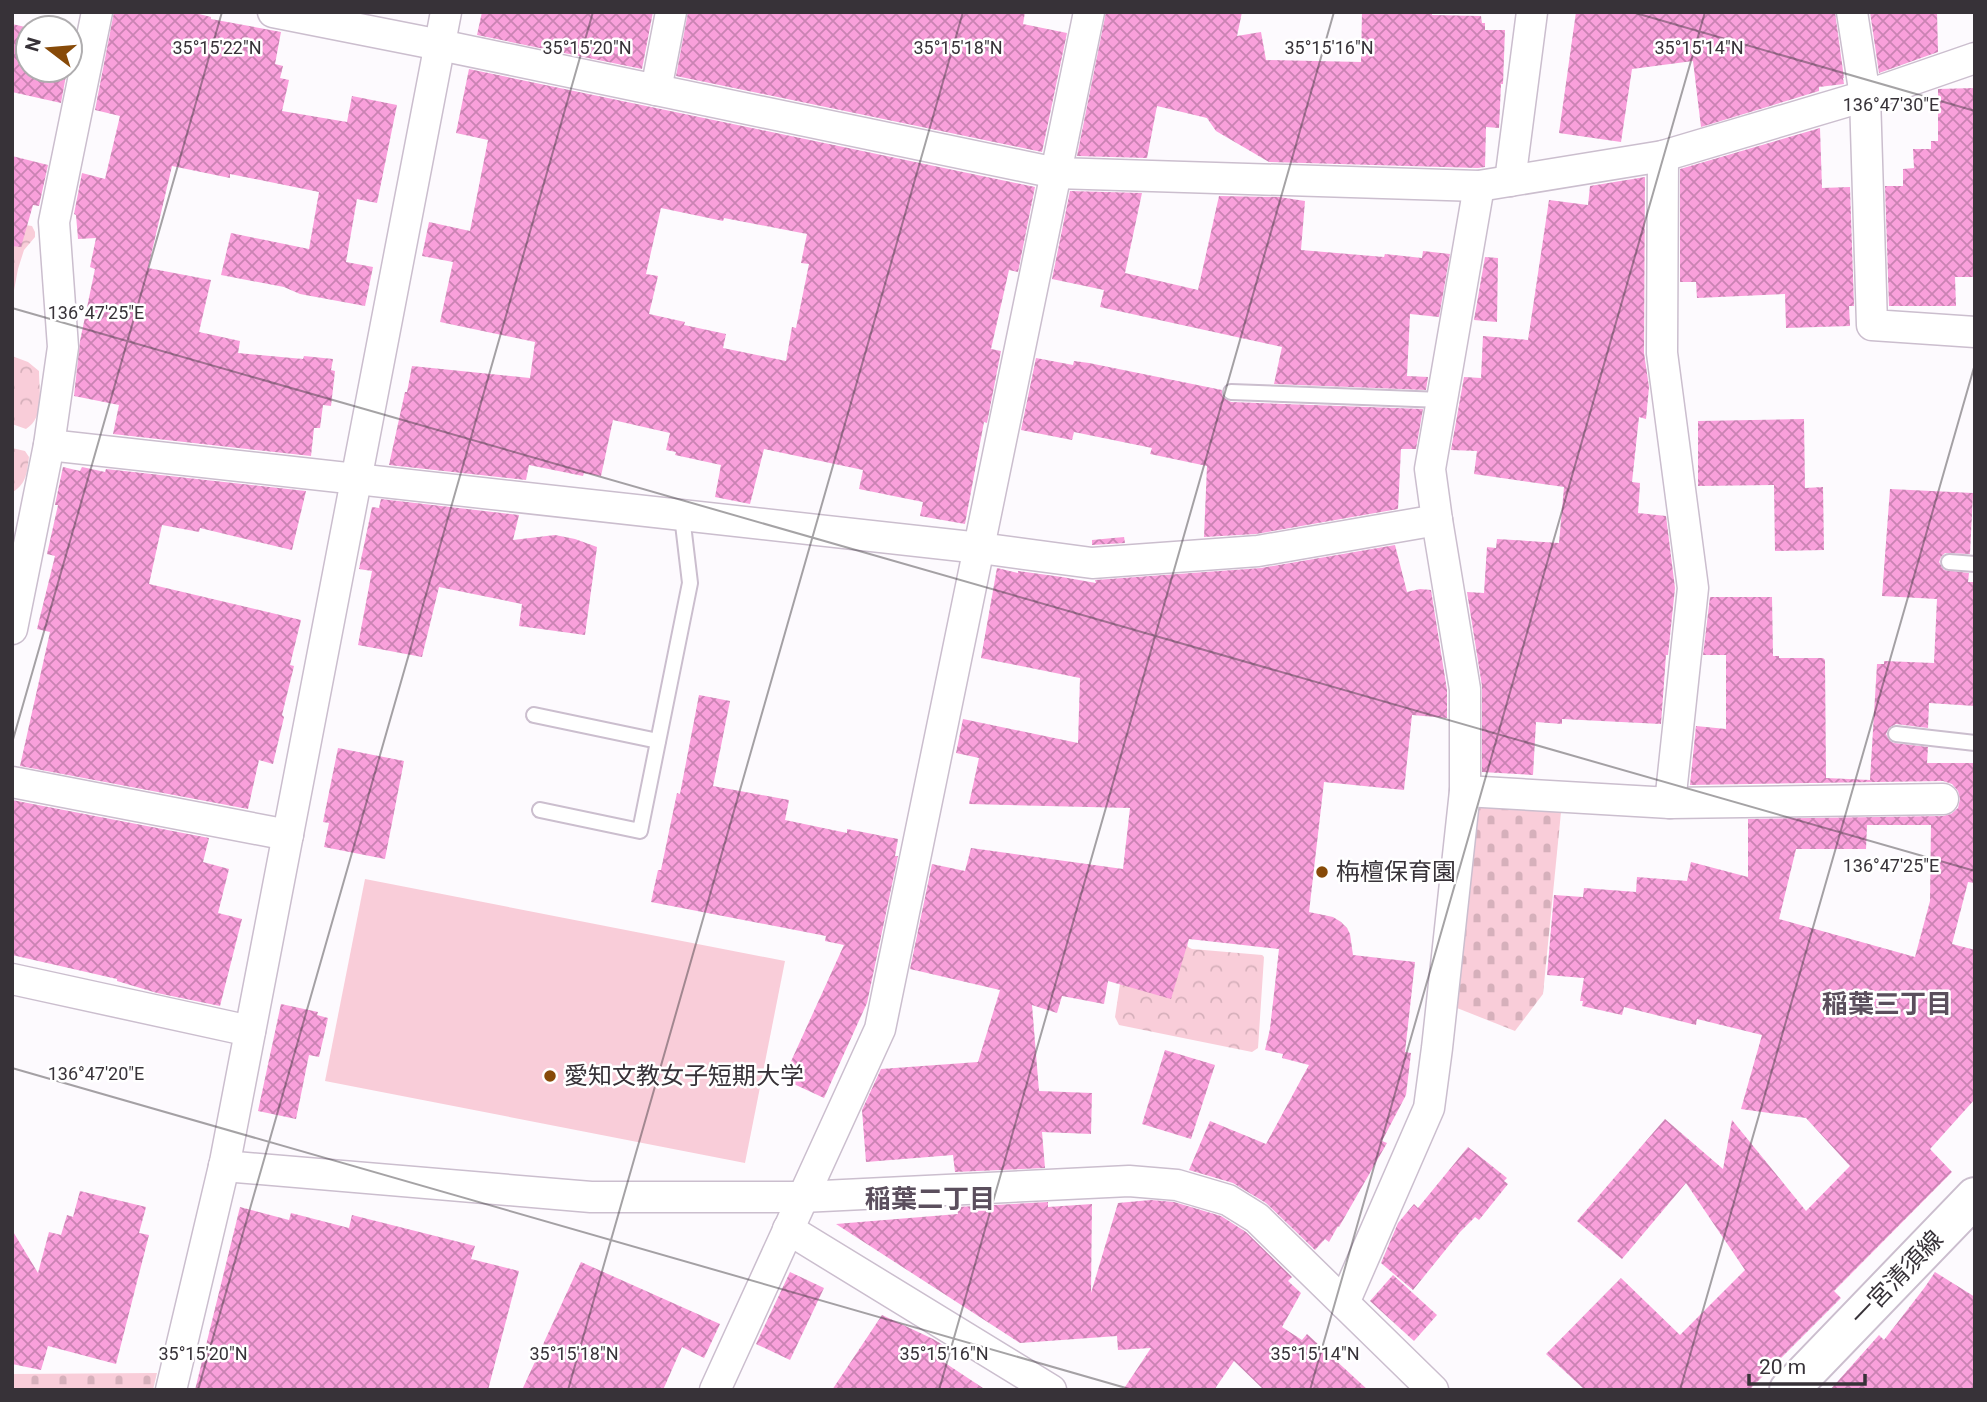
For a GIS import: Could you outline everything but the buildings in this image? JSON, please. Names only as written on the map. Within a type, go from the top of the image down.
[{"type":"main road","name":"一宮清須線","points":[[1789,1390],[1975,1197]]},
{"type":"street","points":[[12,629],[24,504],[48,445],[63,347],[54,222],[97,12]]},
{"type":"street","points":[[273,12],[1056,173],[1479,186],[1663,156],[1865,96],[1975,58]]},
{"type":"street","points":[[171,1390],[224,1166],[446,12]]},
{"type":"street","points":[[656,90],[671,12]]},
{"type":"street","points":[[715,1390],[880,1029],[1088,12]]},
{"type":"street","points":[[1510,181],[1532,12]]},
{"type":"street","points":[[1853,12],[1865,96],[1872,325],[1975,332]]},
{"type":"street","points":[[1663,156],[1662,353],[1693,588],[1670,803]]},
{"type":"street","points":[[1344,1303],[1429,1108],[1465,791],[1465,689],[1430,469],[1479,186]]},
{"type":"street","points":[[48,445],[980,548],[1092,563],[1258,551],[1437,520]]},
{"type":"street","points":[[12,782],[288,835]]},
{"type":"street","points":[[1465,791],[1670,803],[1943,799]]},
{"type":"street","points":[[12,979],[250,1031]]},
{"type":"street","points":[[224,1166],[591,1197],[803,1197],[1129,1181],[1177,1185],[1228,1200],[1257,1218],[1433,1390]]},
{"type":"street","points":[[788,1229],[1051,1390]]},
{"type":"lane","points":[[1231,392],[1442,400]]},
{"type":"lane","points":[[540,810],[640,831],[690,583],[682,516]]},
{"type":"lane","points":[[1949,562],[1975,564]]},
{"type":"lane","points":[[534,715],[658,741]]},
{"type":"lane","points":[[1896,734],[1975,743]]},
{"type":"green space","points":[[12,223],[32,226],[35,237],[24,250],[12,301]]},
{"type":"green space","points":[[12,356],[28,362],[39,371],[38,411],[32,424],[26,429],[12,424]]},
{"type":"green space","points":[[12,448],[25,451],[29,457],[24,481],[13,492]]},
{"type":"green space","points":[[1480,798],[1562,802],[1543,994],[1515,1031],[1457,1008]]},
{"type":"green space","points":[[365,879],[785,961],[745,1163],[325,1081]]},
{"type":"green space","points":[[1185,938],[1188,947],[1192,949],[1264,957],[1258,1048],[1252,1052],[1119,1025],[1115,1017],[1126,944]]},
{"type":"green space","points":[[157,1373],[153,1390],[12,1390],[12,1374]]},
{"type":"place","name":"栴檀保育園","points":[[1322,872]]},
{"type":"place","name":"愛知文教女子短期大学","points":[[550,1076]]},
{"type":"district","name":"稲葉三丁目","points":[[1887,1004]]},
{"type":"district","name":"稲葉二丁目","points":[[930,1199]]}]
